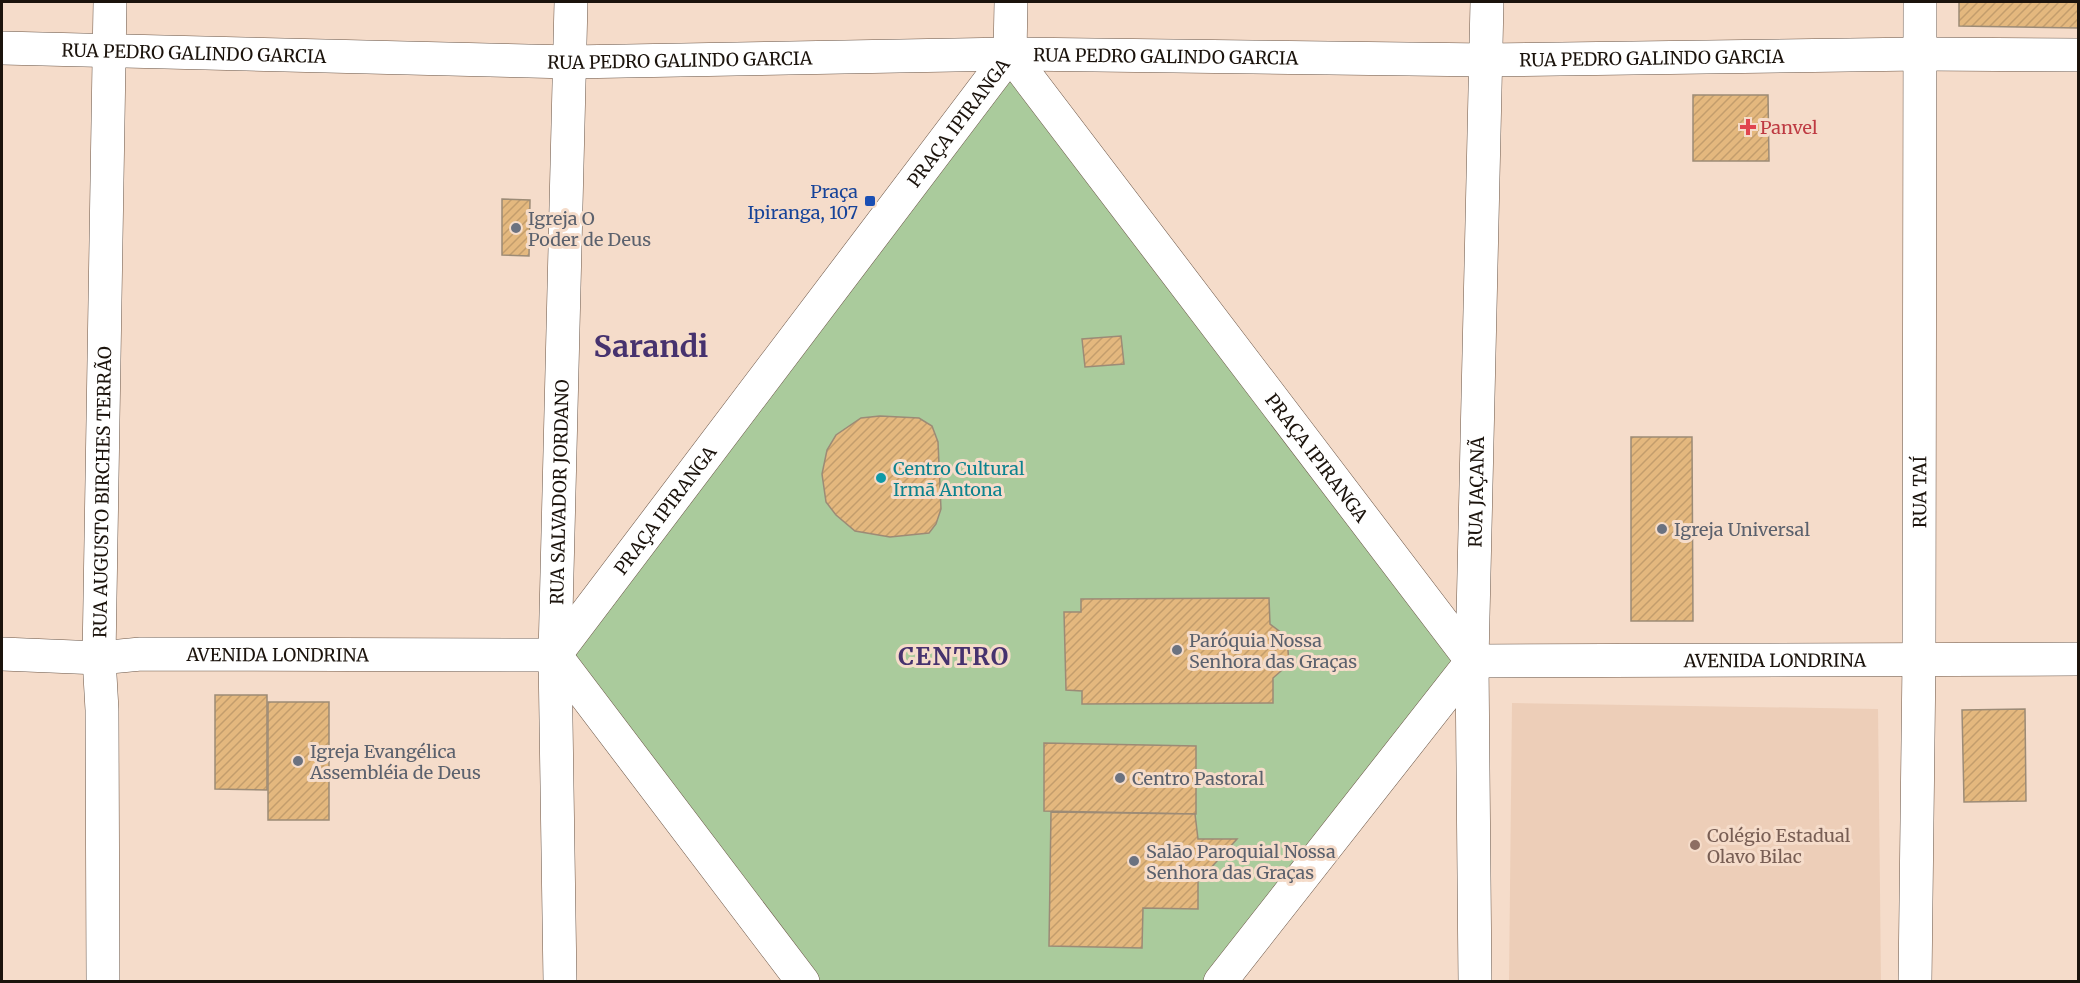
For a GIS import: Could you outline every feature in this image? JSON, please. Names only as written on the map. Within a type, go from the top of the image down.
[{"type":"street","name":"RUA AUGUSTO BIRCHES TERRÃO","points":[[103,981],[102,710],[99,658],[110,2]]},
{"type":"street","name":"RUA SALVADOR JORDANO","points":[[560,981],[555,655],[571,2]]},
{"type":"street","points":[[1010,54],[1011,2]]},
{"type":"street","name":"RUA JAÇANÃ","points":[[1475,981],[1472,661],[1487,2]]},
{"type":"street","name":"RUA TAÍ","points":[[1915,981],[1920,2]]},
{"type":"street","name":"RUA PEDRO GALINDO GARCIA","points":[[2,48],[570,62],[1010,54],[1486,60],[1920,54],[2079,55]]},
{"type":"street","name":"PRAÇA IPIRANGA","points":[[555,655],[1010,54],[1472,661]]},
{"type":"street","name":"AVENIDA LONDRINA","points":[[2,654],[99,658],[141,654],[555,655]]},
{"type":"street","points":[[555,655],[803,981]]},
{"type":"street","name":"AVENIDA LONDRINA","points":[[1472,661],[2079,659]]},
{"type":"street","points":[[1220,981],[1472,661]]},
{"type":"shaded area","name":"Colégio Estadual Olavo Bilac","points":[[1512,703],[1878,709],[1881,981],[1509,981]]},
{"type":"green space","points":[[1010,54],[1472,661],[1220,981],[803,982],[555,655]]},
{"type":"building","points":[[1959,2],[2078,2],[2078,28],[1959,26]]},
{"type":"building","points":[[1693,95],[1768,95],[1769,161],[1693,161]]},
{"type":"building","name":"Igreja O Poder de Deus","points":[[502,199],[530,200],[529,256],[502,255]]},
{"type":"building","points":[[1121,336],[1124,364],[1085,367],[1082,339]]},
{"type":"building","name":"Centro Cultural Irmã Antona","points":[[880,416],[919,418],[932,426],[938,442],[941,509],[936,524],[929,533],[890,537],[855,531],[836,515],[826,502],[822,474],[827,450],[836,435],[861,418]]},
{"type":"building","name":"Igreja Universal","points":[[1631,437],[1692,437],[1693,621],[1631,621]]},
{"type":"building","name":"Paróquia Nossa Senhora das Graças","points":[[1269,598],[1270,624],[1287,637],[1289,664],[1273,678],[1273,703],[1082,704],[1082,691],[1066,690],[1064,612],[1081,612],[1081,599]]},
{"type":"building","name":"Igreja Evangélica Assembléia de Deus","points":[[215,695],[267,695],[267,790],[215,789]]},
{"type":"building","name":"Igreja Evangélica Assembléia de Deus","points":[[268,702],[329,702],[329,820],[268,820]]},
{"type":"building","points":[[2025,709],[2026,801],[1964,802],[1962,710]]},
{"type":"building","name":"Centro Pastoral","points":[[1044,743],[1196,746],[1196,814],[1044,811]]},
{"type":"building","name":"Salão Paroquial Nossa Senhora das Graças","points":[[1051,812],[1195,814],[1198,839],[1237,839],[1198,882],[1198,909],[1143,908],[1142,948],[1049,946]]},
{"type":"place","name":"Panvel","points":[[1748,127]]},
{"type":"place","name":"Praça Ipiranga, 107","points":[[870,201]]},
{"type":"place","name":"Igreja O Poder de Deus","points":[[516,228]]},
{"type":"place","name":"Centro Cultural Irmã Antona","points":[[881,478]]},
{"type":"place","name":"Igreja Universal","points":[[1662,529]]},
{"type":"place","name":"Paróquia Nossa Senhora das Graças","points":[[1177,650]]},
{"type":"place","name":"Igreja Evangélica Assembléia de Deus","points":[[298,761]]},
{"type":"place","name":"Centro Pastoral","points":[[1120,778]]},
{"type":"place","name":"Colégio Estadual Olavo Bilac","points":[[1695,845]]},
{"type":"place","name":"Salão Paroquial Nossa Senhora das Graças","points":[[1134,861]]},
{"type":"district","name":"Sarandi","points":[[651,346]]},
{"type":"district","name":"CENTRO","points":[[954,656]]}]
